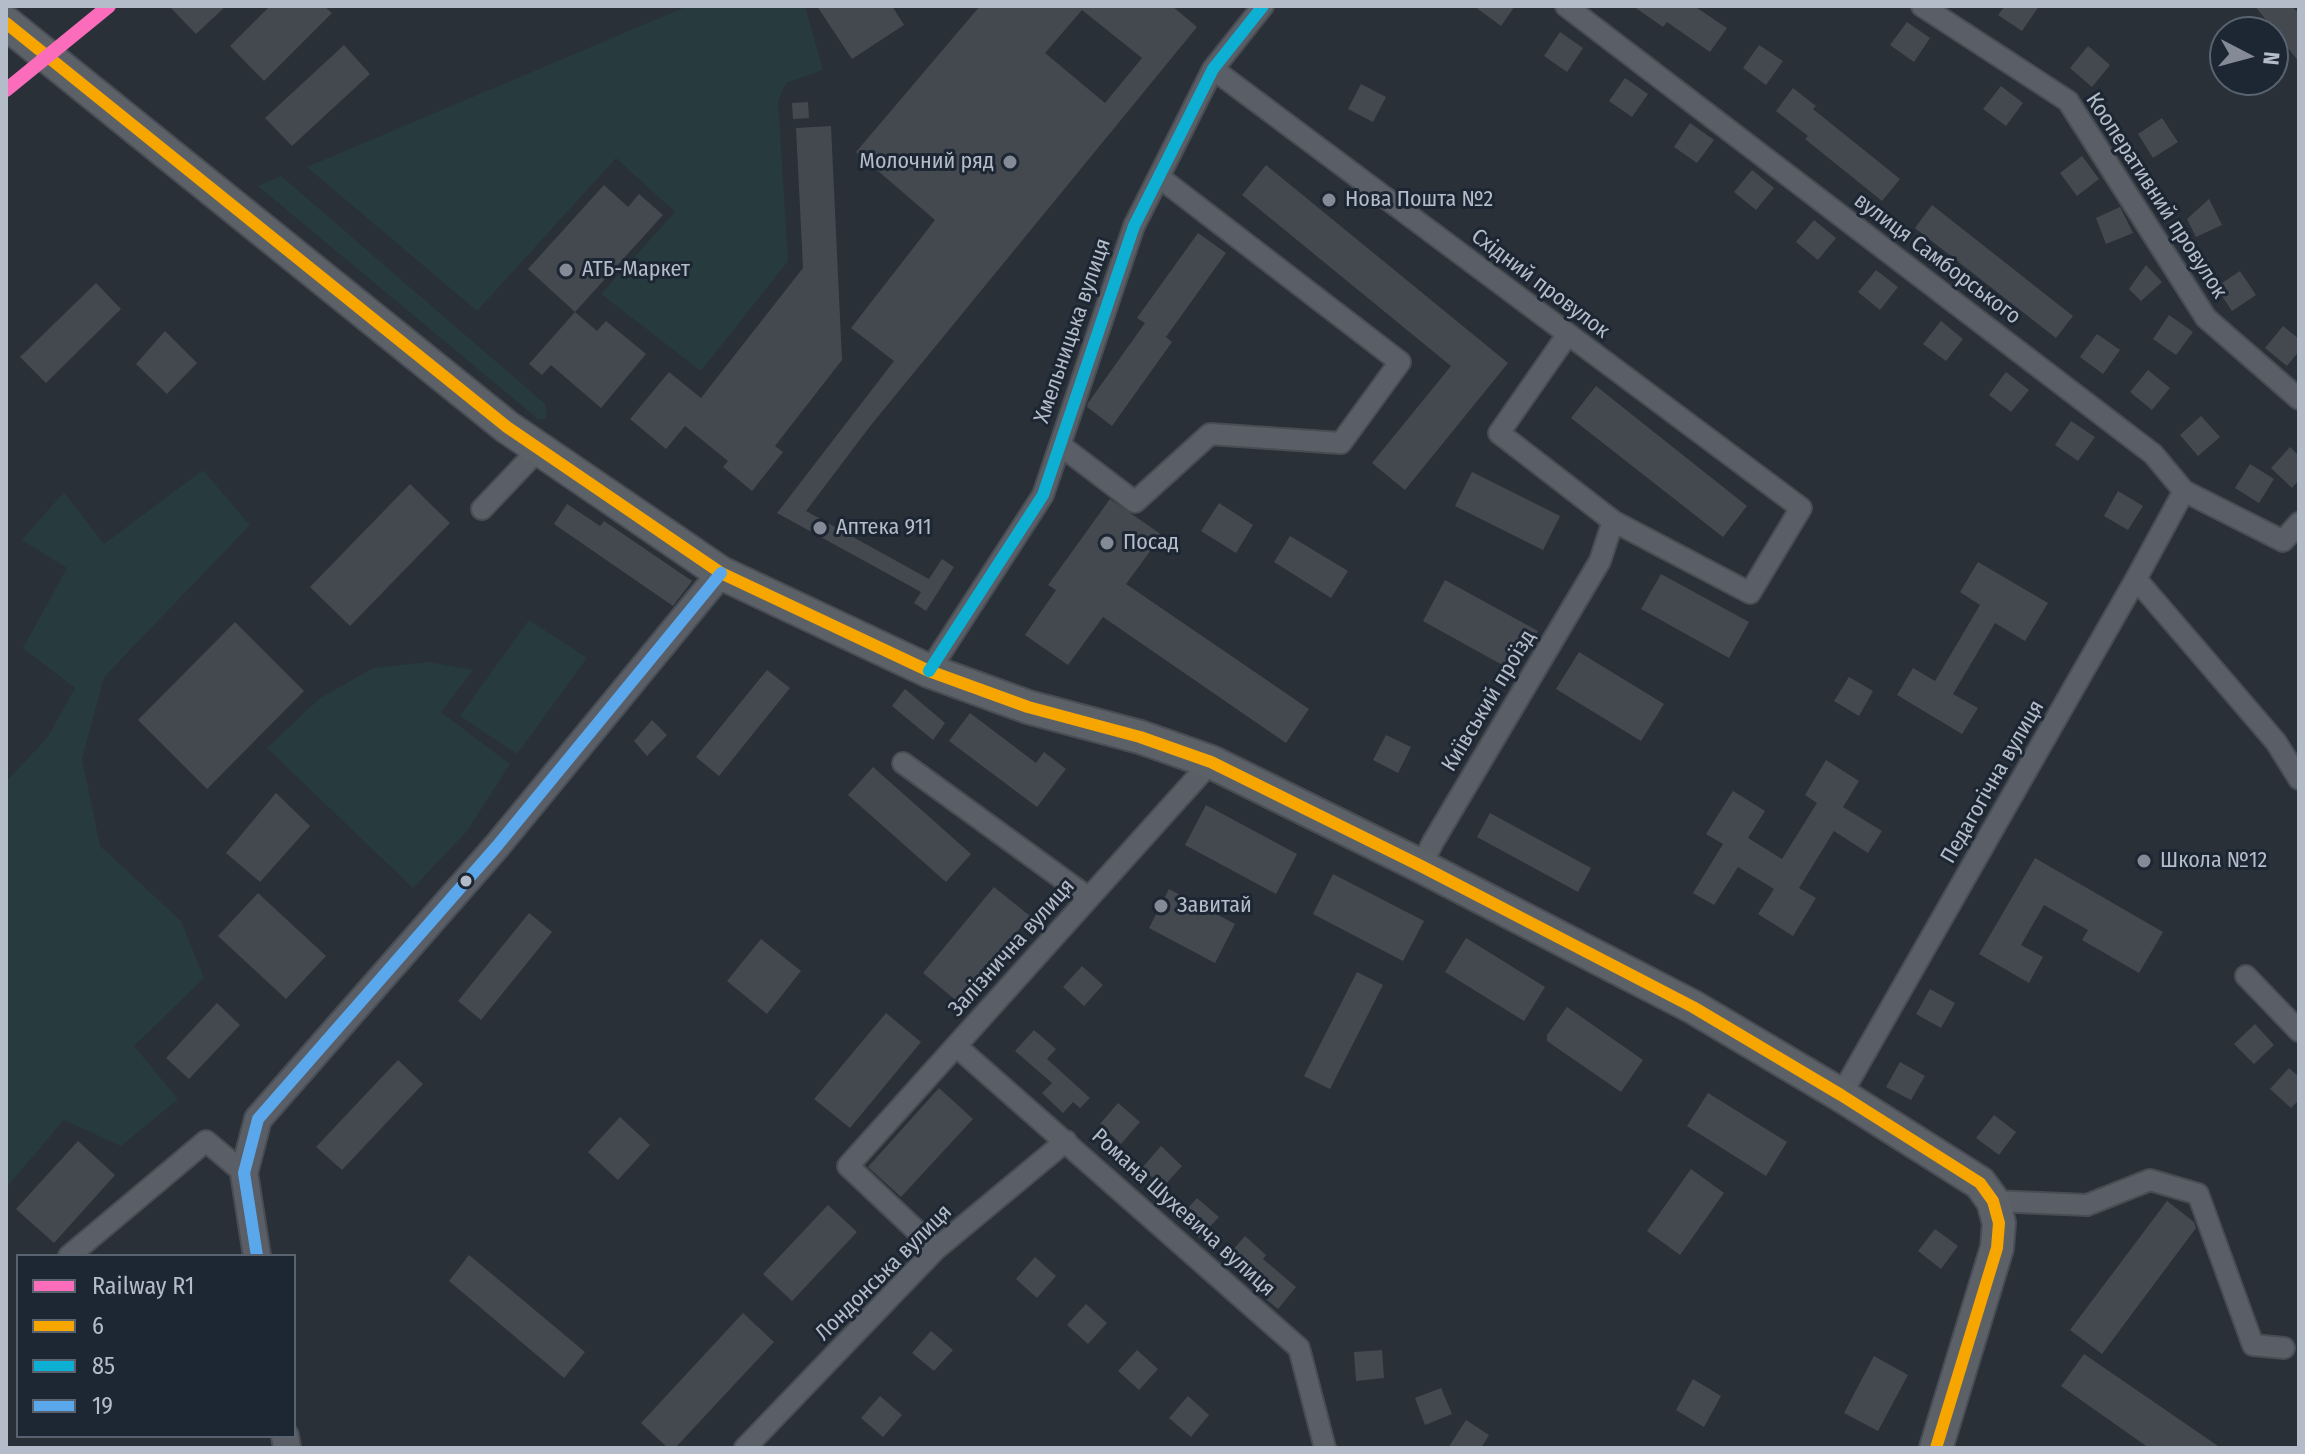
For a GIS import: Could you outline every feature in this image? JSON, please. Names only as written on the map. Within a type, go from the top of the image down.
[{"type":"main road","points":[[6,23],[507,427],[721,573],[929,671],[1028,707],[1140,737],[1211,762],[1421,866],[1693,1007],[1980,1183],[1993,1201],[1999,1223],[1997,1248],[1936,1448]]},
{"type":"street","name":"Хмельницька вулиця","points":[[929,671],[1043,495],[1134,226],[1213,69],[1263,6]]},
{"type":"street","name":"вулиця Самборського","points":[[1566,6],[2153,454],[2184,491],[2283,541],[2299,523]]},
{"type":"street","name":"Кооперативний провулок","points":[[1922,6],[2068,101],[2206,318],[2299,399]]},
{"type":"street","name":"Східний провулок","points":[[1213,69],[1801,508],[1750,593],[1613,521]]},
{"type":"street","points":[[1060,445],[1135,502],[1210,434],[1341,443],[1400,362],[1159,177]]},
{"type":"street","points":[[1568,334],[1499,433],[1613,521]]},
{"type":"street","points":[[482,509],[539,449]]},
{"type":"street","name":"Педагогічна вулиця","points":[[1841,1095],[2184,491]]},
{"type":"street","name":"Київський проїзд","points":[[1421,866],[1600,561],[1613,521]]},
{"type":"street","points":[[257,1254],[244,1173],[258,1119],[497,846],[721,573]]},
{"type":"street","points":[[2136,579],[2276,742],[2299,779]]},
{"type":"street","name":"Залізнична вулиця","points":[[936,1249],[848,1166],[1211,762]]},
{"type":"street","points":[[903,763],[1089,898]]},
{"type":"street","points":[[2246,976],[2299,1031]]},
{"type":"street","name":"Романа Шухевича вулиця","points":[[956,1046],[1299,1348],[1325,1448]]},
{"type":"street","points":[[71,1254],[206,1141],[244,1173]]},
{"type":"street","name":"Лондонська вулиця","points":[[745,1448],[936,1249],[1066,1141]]},
{"type":"street","points":[[1993,1201],[2087,1205],[2150,1180],[2198,1194],[2253,1345],[2284,1348]]},
{"type":"green space","points":[[688,6],[805,6],[823,70],[786,83],[778,101],[788,261],[701,371],[601,294],[675,212],[616,158],[477,311],[307,167]]},
{"type":"green space","points":[[281,176],[545,404],[547,416],[538,419],[258,186]]},
{"type":"green space","points":[[203,470],[250,525],[104,677],[82,759],[100,846],[181,921],[204,978],[134,1046],[178,1099],[121,1146],[64,1120],[6,1188],[6,782],[47,738],[75,688],[23,648],[67,568],[22,540],[64,492],[104,544]]},
{"type":"green space","points":[[529,620],[587,658],[517,754],[460,716]]},
{"type":"green space","points":[[429,662],[473,670],[441,712],[510,764],[467,831],[413,888],[267,748],[319,699],[373,668]]},
{"type":"building","points":[[169,6],[226,6],[196,34]]},
{"type":"building","points":[[270,6],[324,6],[332,13],[264,81],[230,46]]},
{"type":"building","points":[[817,6],[892,6],[904,25],[852,59]]},
{"type":"building","points":[[980,6],[1172,6],[1197,27],[871,425],[806,511],[929,579],[942,559],[954,567],[926,611],[914,603],[921,592],[777,513],[894,361],[851,328],[935,220],[856,152]],"holes":[[[1082,10],[1142,58],[1105,103],[1045,53]]]},
{"type":"building","points":[[1474,6],[1515,6],[1501,26]]},
{"type":"building","points":[[1633,6],[1694,6],[1727,28],[1710,52],[1667,22],[1663,27]]},
{"type":"building","points":[[2005,6],[2039,6],[2022,31],[1998,15]]},
{"type":"building","points":[[2255,6],[2292,6],[2299,14],[2299,62],[2289,49],[2289,16],[2263,16]]},
{"type":"building","points":[[1907,22],[1930,38],[1914,62],[1890,45]]},
{"type":"building","points":[[1560,32],[1583,48],[1567,72],[1544,56]]},
{"type":"building","points":[[344,45],[370,74],[292,146],[265,118]]},
{"type":"building","points":[[1759,45],[1783,61],[1766,85],[1743,68]]},
{"type":"building","points":[[2088,46],[2110,65],[2092,87],[2070,68]]},
{"type":"building","points":[[1625,78],[1648,94],[1632,117],[1609,101]]},
{"type":"building","points":[[1361,84],[1386,97],[1373,122],[1348,109]]},
{"type":"building","points":[[2001,86],[2023,103],[2006,126],[1983,109]]},
{"type":"building","points":[[1793,88],[1816,106],[1813,109],[1900,179],[1882,201],[1805,139],[1808,136],[1776,111]]},
{"type":"building","points":[[808,102],[809,118],[793,119],[792,103]]},
{"type":"building","points":[[2162,118],[2178,142],[2153,158],[2138,134]]},
{"type":"building","points":[[1690,123],[1714,140],[1697,163],[1674,147]]},
{"type":"building","points":[[831,126],[842,360],[775,446],[783,452],[752,491],[723,467],[728,461],[685,426],[666,449],[630,419],[669,372],[701,398],[803,268],[796,128]]},
{"type":"building","points":[[2082,156],[2099,179],[2077,196],[2060,173]]},
{"type":"building","points":[[1266,165],[1508,363],[1405,490],[1372,463],[1451,366],[1242,195]]},
{"type":"building","points":[[1752,170],[1774,188],[1756,210],[1734,192]]},
{"type":"building","points":[[604,185],[628,207],[639,194],[663,215],[575,312],[528,269]]},
{"type":"building","points":[[2209,199],[2222,225],[2196,237],[2187,219]]},
{"type":"building","points":[[1932,205],[2073,316],[2056,338],[1915,228]]},
{"type":"building","points":[[2120,207],[2133,233],[2106,244],[2096,218]]},
{"type":"building","points":[[1814,220],[1836,238],[1818,260],[1796,242]]},
{"type":"building","points":[[1198,233],[1226,253],[1166,337],[1172,342],[1112,426],[1087,407],[1088,403],[1145,323],[1137,318]]},
{"type":"building","points":[[2146,265],[2162,282],[2141,301],[2129,289]]},
{"type":"building","points":[[1876,270],[1898,287],[1880,310],[1858,292]]},
{"type":"building","points":[[2240,271],[2256,295],[2232,311],[2216,287]]},
{"type":"building","points":[[96,283],[121,309],[46,383],[20,357]]},
{"type":"building","points":[[575,312],[597,331],[606,321],[646,354],[601,408],[551,365],[542,375],[529,364]]},
{"type":"building","points":[[2169,315],[2193,332],[2176,355],[2153,339]]},
{"type":"building","points":[[1941,321],[1963,339],[1946,361],[1923,344]]},
{"type":"building","points":[[2283,326],[2299,339],[2299,351],[2287,366],[2265,348]]},
{"type":"building","points":[[165,331],[197,363],[167,394],[136,364]]},
{"type":"building","points":[[2097,334],[2120,350],[2103,374],[2080,357]]},
{"type":"building","points":[[2148,370],[2170,388],[2152,410],[2130,392]]},
{"type":"building","points":[[2006,372],[2029,390],[2011,412],[1989,395]]},
{"type":"building","points":[[1596,386],[1747,506],[1723,537],[1571,418]]},
{"type":"building","points":[[2201,416],[2220,437],[2198,456],[2180,435]]},
{"type":"building","points":[[2071,421],[2095,437],[2078,461],[2055,445]]},
{"type":"building","points":[[2290,447],[2299,456],[2299,480],[2292,488],[2271,468]]},
{"type":"building","points":[[2250,464],[2274,479],[2259,503],[2235,488]]},
{"type":"building","points":[[1472,472],[1560,516],[1543,550],[1455,506]]},
{"type":"building","points":[[410,484],[450,523],[350,626],[310,587]]},
{"type":"building","points":[[2118,491],[2143,506],[2128,530],[2104,516]]},
{"type":"building","points":[[1110,499],[1162,535],[1126,584],[1309,709],[1286,743],[1103,617],[1068,665],[1025,635],[1056,590],[1048,585]]},
{"type":"building","points":[[1219,503],[1253,525],[1236,553],[1201,531]]},
{"type":"building","points":[[567,504],[600,526],[604,521],[692,581],[673,606],[554,524]]},
{"type":"building","points":[[1290,536],[1348,571],[1331,598],[1274,562]]},
{"type":"building","points":[[1978,562],[2048,603],[2025,641],[1995,623],[1953,694],[1978,708],[1962,734],[1897,695],[1913,668],[1935,681],[1980,605],[1960,592]]},
{"type":"building","points":[[1661,574],[1749,622],[1729,658],[1641,609]]},
{"type":"building","points":[[1445,580],[1538,631],[1515,672],[1423,621]]},
{"type":"building","points":[[235,622],[304,691],[207,789],[138,720]]},
{"type":"building","points":[[1579,652],[1664,704],[1641,741],[1556,689]]},
{"type":"building","points":[[767,670],[790,688],[719,776],[696,757]]},
{"type":"building","points":[[1849,677],[1873,691],[1859,716],[1834,701]]},
{"type":"building","points":[[905,689],[945,723],[933,740],[892,706]]},
{"type":"building","points":[[970,713],[1036,763],[1044,752],[1066,769],[1037,807],[949,741]]},
{"type":"building","points":[[652,720],[667,735],[647,756],[634,741]]},
{"type":"building","points":[[1386,735],[1411,747],[1398,773],[1373,760]]},
{"type":"building","points":[[1826,760],[1859,781],[1843,807],[1882,831],[1868,853],[1834,831],[1799,888],[1816,898],[1793,936],[1758,914],[1774,889],[1738,867],[1714,905],[1693,893],[1723,844],[1706,834],[1733,791],[1765,811],[1748,838],[1782,859],[1817,803],[1805,795]]},
{"type":"building","points":[[873,767],[971,854],[946,882],[848,795]]},
{"type":"building","points":[[276,793],[310,826],[260,882],[226,853]]},
{"type":"building","points":[[1206,805],[1297,854],[1276,894],[1185,845]]},
{"type":"building","points":[[1490,813],[1591,868],[1578,892],[1477,837]]},
{"type":"building","points":[[2035,858],[2163,932],[2139,973],[2082,940],[2088,930],[2044,905],[2021,945],[2043,957],[2029,983],[1979,954]]},
{"type":"building","points":[[1333,874],[1424,921],[1403,961],[1313,914]]},
{"type":"building","points":[[994,887],[1030,916],[958,1002],[923,973]]},
{"type":"building","points":[[1169,889],[1235,924],[1215,963],[1149,928]]},
{"type":"building","points":[[258,893],[326,956],[286,999],[218,936]]},
{"type":"building","points":[[529,913],[552,932],[481,1020],[458,1001]]},
{"type":"building","points":[[1466,938],[1545,987],[1524,1021],[1445,972]]},
{"type":"building","points":[[761,939],[801,971],[767,1014],[727,981]]},
{"type":"building","points":[[1082,966],[1103,985],[1084,1006],[1063,987]]},
{"type":"building","points":[[1357,972],[1383,985],[1330,1089],[1304,1076]]},
{"type":"building","points":[[1930,989],[1955,1003],[1941,1028],[1916,1014]]},
{"type":"building","points":[[217,1003],[240,1025],[189,1079],[166,1058]]},
{"type":"building","points":[[1567,1007],[1643,1060],[1621,1092],[1547,1041],[1547,1035]]},
{"type":"building","points":[[886,1013],[921,1042],[850,1128],[814,1099]]},
{"type":"building","points":[[2255,1024],[2274,1045],[2254,1064],[2234,1044]]},
{"type":"building","points":[[1034,1030],[1056,1049],[1047,1059],[1090,1098],[1080,1108],[1073,1102],[1063,1113],[1042,1093],[1052,1083],[1015,1051]]},
{"type":"building","points":[[398,1060],[423,1084],[342,1170],[316,1147]]},
{"type":"building","points":[[1900,1062],[1925,1076],[1911,1100],[1886,1087]]},
{"type":"building","points":[[2289,1068],[2299,1077],[2299,1100],[2291,1108],[2270,1089]]},
{"type":"building","points":[[939,1088],[973,1119],[901,1197],[868,1167]]},
{"type":"building","points":[[1708,1093],[1787,1142],[1766,1176],[1687,1126]]},
{"type":"building","points":[[1118,1103],[1140,1122],[1121,1144],[1100,1124]]},
{"type":"building","points":[[1994,1115],[2016,1132],[1999,1155],[1976,1138]]},
{"type":"building","points":[[620,1117],[650,1145],[618,1180],[588,1152]]},
{"type":"building","points":[[78,1141],[115,1175],[54,1243],[16,1209]]},
{"type":"building","points":[[1161,1146],[1182,1166],[1163,1187],[1142,1168]]},
{"type":"building","points":[[1691,1169],[1724,1193],[1680,1255],[1647,1231]]},
{"type":"building","points":[[1197,1198],[1219,1217],[1199,1238],[1178,1219]]},
{"type":"building","points":[[2167,1201],[2194,1222],[2196,1228],[2102,1354],[2070,1330]]},
{"type":"building","points":[[828,1205],[857,1232],[792,1301],[763,1274]]},
{"type":"building","points":[[1935,1229],[1958,1246],[1941,1269],[1918,1251]]},
{"type":"building","points":[[1245,1236],[1266,1255],[1263,1259],[1296,1287],[1278,1309],[1256,1291],[1259,1287],[1226,1258]]},
{"type":"building","points":[[469,1255],[585,1352],[564,1378],[449,1281]]},
{"type":"building","points":[[1035,1257],[1056,1276],[1037,1298],[1016,1279]]},
{"type":"building","points":[[1086,1304],[1107,1323],[1088,1344],[1067,1325]]},
{"type":"building","points":[[743,1313],[774,1342],[675,1448],[668,1448],[641,1423]]},
{"type":"building","points":[[931,1331],[953,1350],[934,1371],[912,1353]]},
{"type":"building","points":[[1137,1350],[1158,1369],[1139,1390],[1118,1371]]},
{"type":"building","points":[[1382,1350],[1384,1378],[1356,1381],[1354,1352]]},
{"type":"building","points":[[2084,1354],[2221,1448],[2149,1448],[2061,1386]]},
{"type":"building","points":[[1874,1356],[1908,1375],[1878,1431],[1844,1413]]},
{"type":"building","points":[[1693,1379],[1721,1396],[1704,1427],[1676,1410]]},
{"type":"building","points":[[1441,1388],[1452,1414],[1425,1425],[1415,1398]]},
{"type":"building","points":[[880,1396],[902,1415],[883,1437],[861,1418]]},
{"type":"building","points":[[1188,1396],[1209,1415],[1191,1437],[1169,1418]]},
{"type":"building","points":[[1466,1420],[1489,1435],[1481,1448],[1448,1448]]},
{"type":"rail line","name":"R1","points":[[6,90],[109,6]]},
{"type":"transit line","name":"85","points":[[929,671],[1043,495],[1134,226],[1213,69],[1263,6]]},
{"type":"transit line","name":"6","points":[[6,23],[507,427],[721,573],[929,671],[1028,707],[1140,737],[1211,762],[1421,866],[1693,1007],[1980,1183],[1993,1201],[1999,1223],[1997,1248],[1936,1448]]},
{"type":"transit line","name":"19","points":[[257,1254],[244,1173],[258,1119],[497,846],[721,573]]},
{"type":"place","name":"Молочний ряд","points":[[1010,162]]},
{"type":"place","name":"Нова Пошта №2","points":[[1329,200]]},
{"type":"place","name":"АТБ-Маркет","points":[[566,270]]},
{"type":"place","name":"Аптека 911","points":[[820,528]]},
{"type":"place","name":"Посад","points":[[1107,543]]},
{"type":"place","name":"Школа №12","points":[[2144,861]]},
{"type":"place","name":"Завитай","points":[[1161,906]]}]
